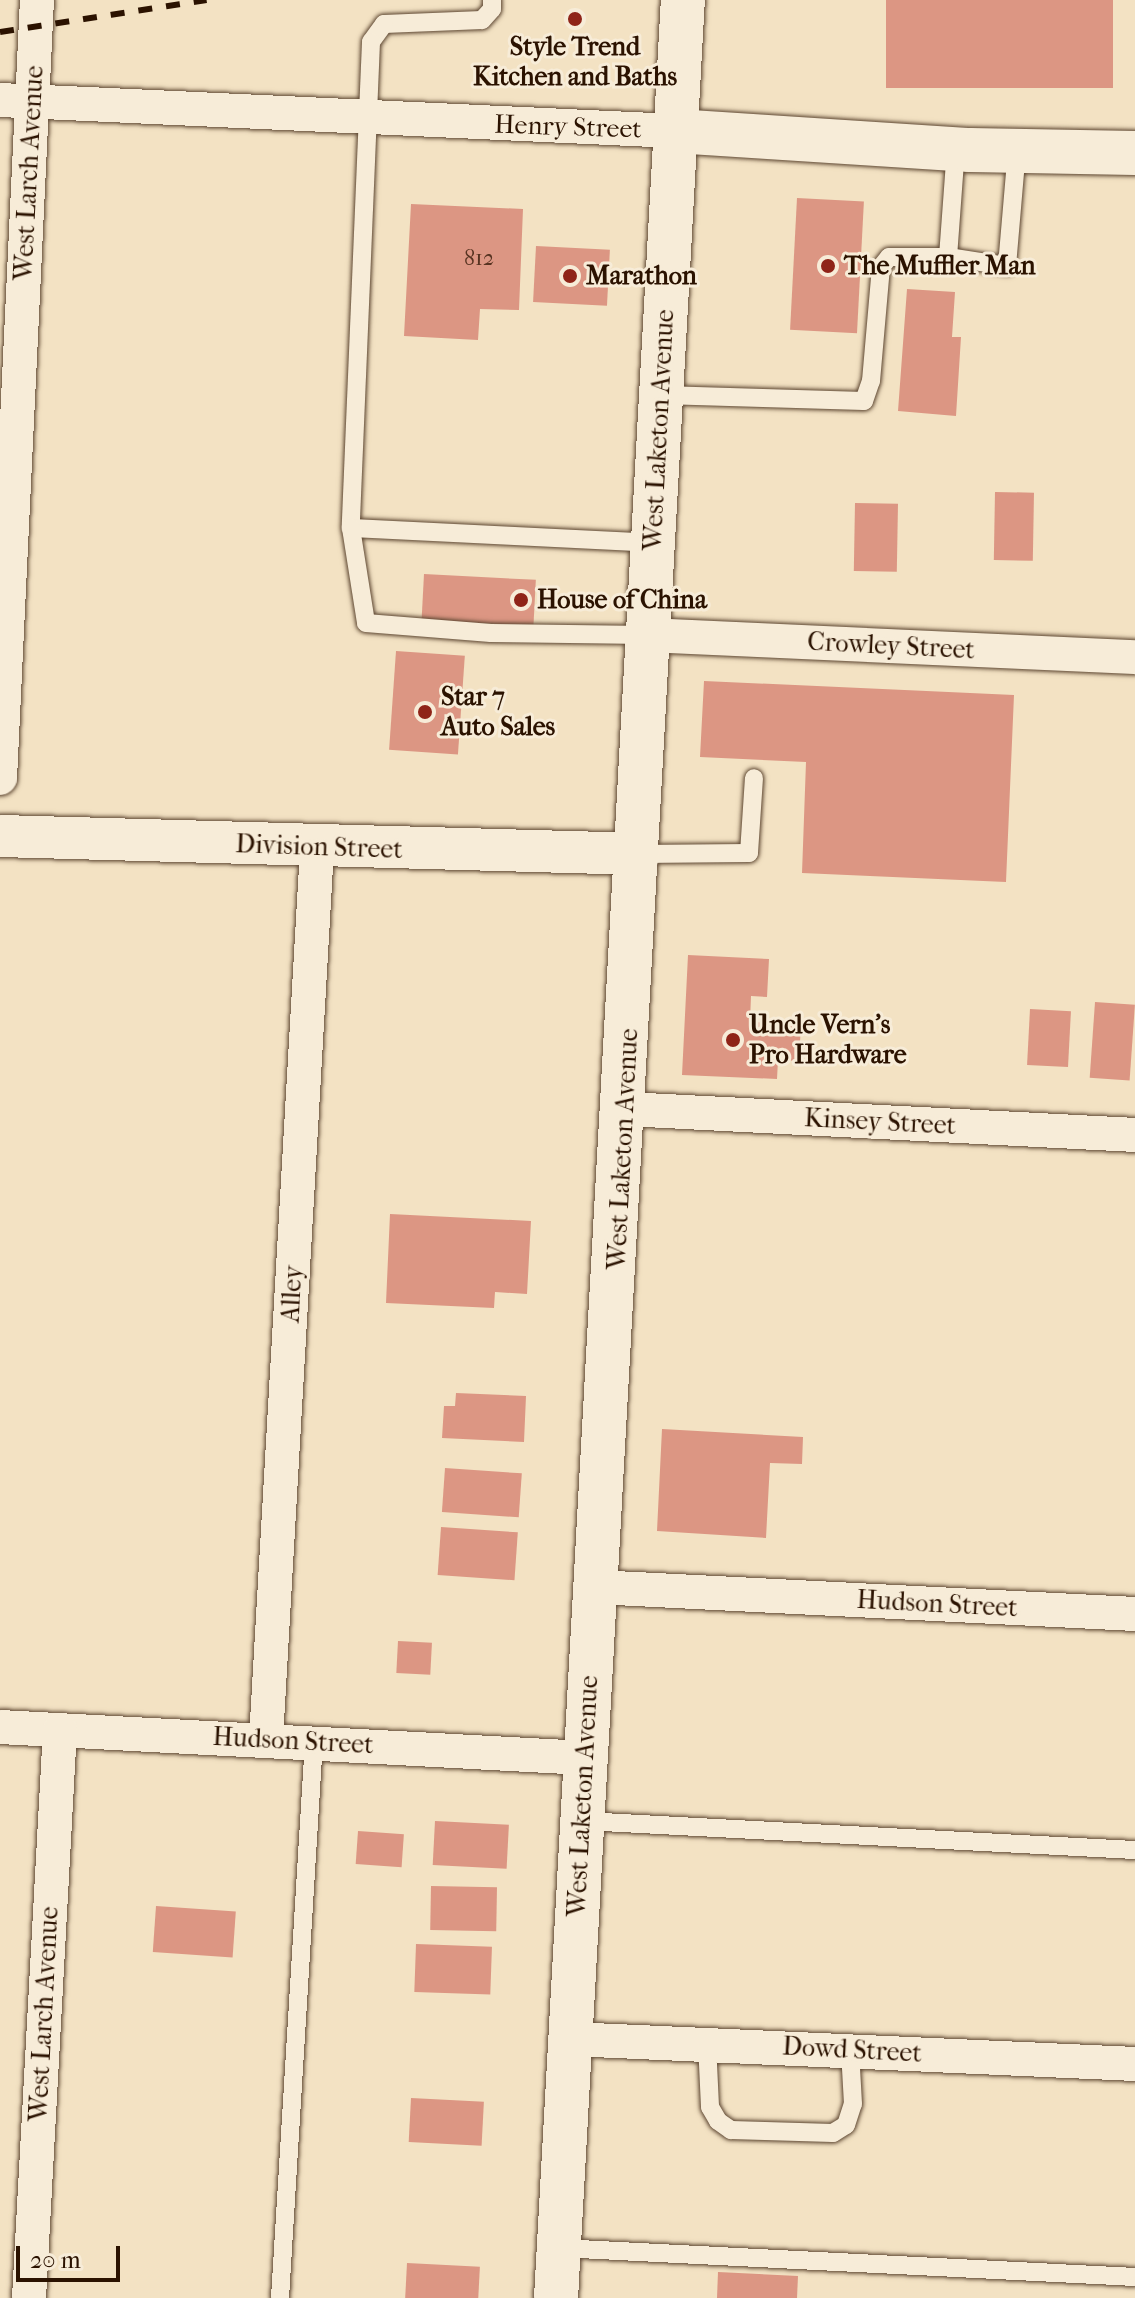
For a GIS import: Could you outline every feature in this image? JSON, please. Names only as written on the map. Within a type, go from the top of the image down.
[{"type":"main road","name":"West Laketon Avenue","points":[[556,2298],[581,1821],[626,1109],[647,635],[683,0]]},
{"type":"main road","name":"Henry Street","points":[[675,131],[956,149],[1135,153]]},
{"type":"street","name":"West Larch Avenue","points":[[0,778],[16,101],[37,0]]},
{"type":"street","name":"Henry Street","points":[[16,101],[675,131]]},
{"type":"street","name":"Crowley Street","points":[[647,635],[1135,657]]},
{"type":"street","name":"Division Street","points":[[0,836],[317,848],[639,854]]},
{"type":"street","name":"Alley","points":[[266,1739],[317,848]]},
{"type":"street","name":"Kinsey Street","points":[[626,1109],[1135,1135]]},
{"type":"street","name":"Hudson Street","points":[[595,1587],[1135,1614]]},
{"type":"street","name":"Hudson Street","points":[[0,1727],[314,1741],[585,1758]]},
{"type":"street","name":"West Larch Avenue","points":[[29,2298],[60,1730]]},
{"type":"street","name":"Dowd Street","points":[[570,2039],[1135,2064]]},
{"type":"lane","points":[[492,0],[482,20],[384,24],[371,42],[365,118],[351,528],[366,623],[491,633],[647,635]]},
{"type":"lane","points":[[948,257],[956,149]]},
{"type":"lane","points":[[662,395],[864,401],[871,381],[881,267],[889,257],[948,257],[1007,266],[1017,150]]},
{"type":"lane","points":[[351,528],[653,543]]},
{"type":"lane","points":[[639,854],[749,853],[754,778]]},
{"type":"lane","points":[[280,2298],[314,1741]]},
{"type":"lane","points":[[581,1821],[1135,1850]]},
{"type":"lane","points":[[707,2043],[710,2107],[718,2121],[731,2130],[833,2133],[846,2125],[853,2104],[850,2050]]},
{"type":"lane","points":[[559,2248],[1135,2277]]},
{"type":"building","points":[[886,0],[1113,0],[1113,88],[886,88]]},
{"type":"building","points":[[797,198],[864,202],[857,333],[790,330]]},
{"type":"building","points":[[411,204],[523,209],[519,310],[480,309],[478,340],[404,336]]},
{"type":"building","points":[[536,246],[610,250],[607,306],[533,302]]},
{"type":"building","points":[[907,289],[955,292],[952,337],[961,337],[956,416],[898,411]]},
{"type":"building","points":[[995,492],[1034,493],[1033,561],[994,560]]},
{"type":"building","points":[[855,503],[898,504],[897,572],[854,571]]},
{"type":"building","points":[[424,574],[536,580],[533,626],[422,620]]},
{"type":"building","points":[[396,651],[465,656],[458,755],[389,750]]},
{"type":"building","points":[[704,681],[1014,695],[1006,882],[802,873],[806,762],[700,757]]},
{"type":"building","points":[[688,955],[769,959],[767,997],[751,996],[750,1022],[801,1024],[799,1061],[778,1060],[777,1079],[682,1075]]},
{"type":"building","points":[[1095,1002],[1135,1005],[1130,1081],[1090,1078]]},
{"type":"building","points":[[1030,1009],[1071,1011],[1068,1067],[1027,1065]]},
{"type":"building","points":[[390,1214],[531,1221],[527,1294],[495,1292],[494,1308],[386,1303]]},
{"type":"building","points":[[456,1393],[526,1396],[524,1442],[442,1438],[444,1406],[455,1406]]},
{"type":"building","points":[[662,1429],[803,1437],[802,1464],[770,1463],[766,1538],[657,1531]]},
{"type":"building","points":[[445,1468],[522,1473],[519,1517],[442,1512]]},
{"type":"building","points":[[441,1527],[518,1532],[514,1580],[438,1575]]},
{"type":"building","points":[[398,1641],[432,1643],[430,1675],[396,1673]]},
{"type":"building","points":[[435,1821],[509,1825],[507,1869],[433,1865]]},
{"type":"building","points":[[358,1831],[404,1834],[402,1867],[356,1864]]},
{"type":"building","points":[[431,1886],[497,1887],[496,1931],[430,1930]]},
{"type":"building","points":[[156,1906],[236,1912],[233,1957],[153,1952]]},
{"type":"building","points":[[416,1944],[492,1947],[490,1995],[414,1992]]},
{"type":"building","points":[[411,2098],[484,2102],[482,2146],[409,2142]]},
{"type":"building","points":[[407,2263],[480,2267],[478,2298],[405,2298]]},
{"type":"building","points":[[718,2272],[798,2276],[797,2298],[717,2298]]},
{"type":"railway","points":[[0,32],[207,0]]},
{"type":"place","name":"Style Trend Kitchen and Baths","points":[[575,19]]},
{"type":"place","name":"The Muffler Man","points":[[828,266]]},
{"type":"place","name":"Marathon","points":[[570,276]]},
{"type":"place","name":"House of China","points":[[521,600]]},
{"type":"place","name":"Star 7 Auto Sales","points":[[425,712]]},
{"type":"place","name":"Uncle Vern's Pro Hardware","points":[[733,1040]]}]
